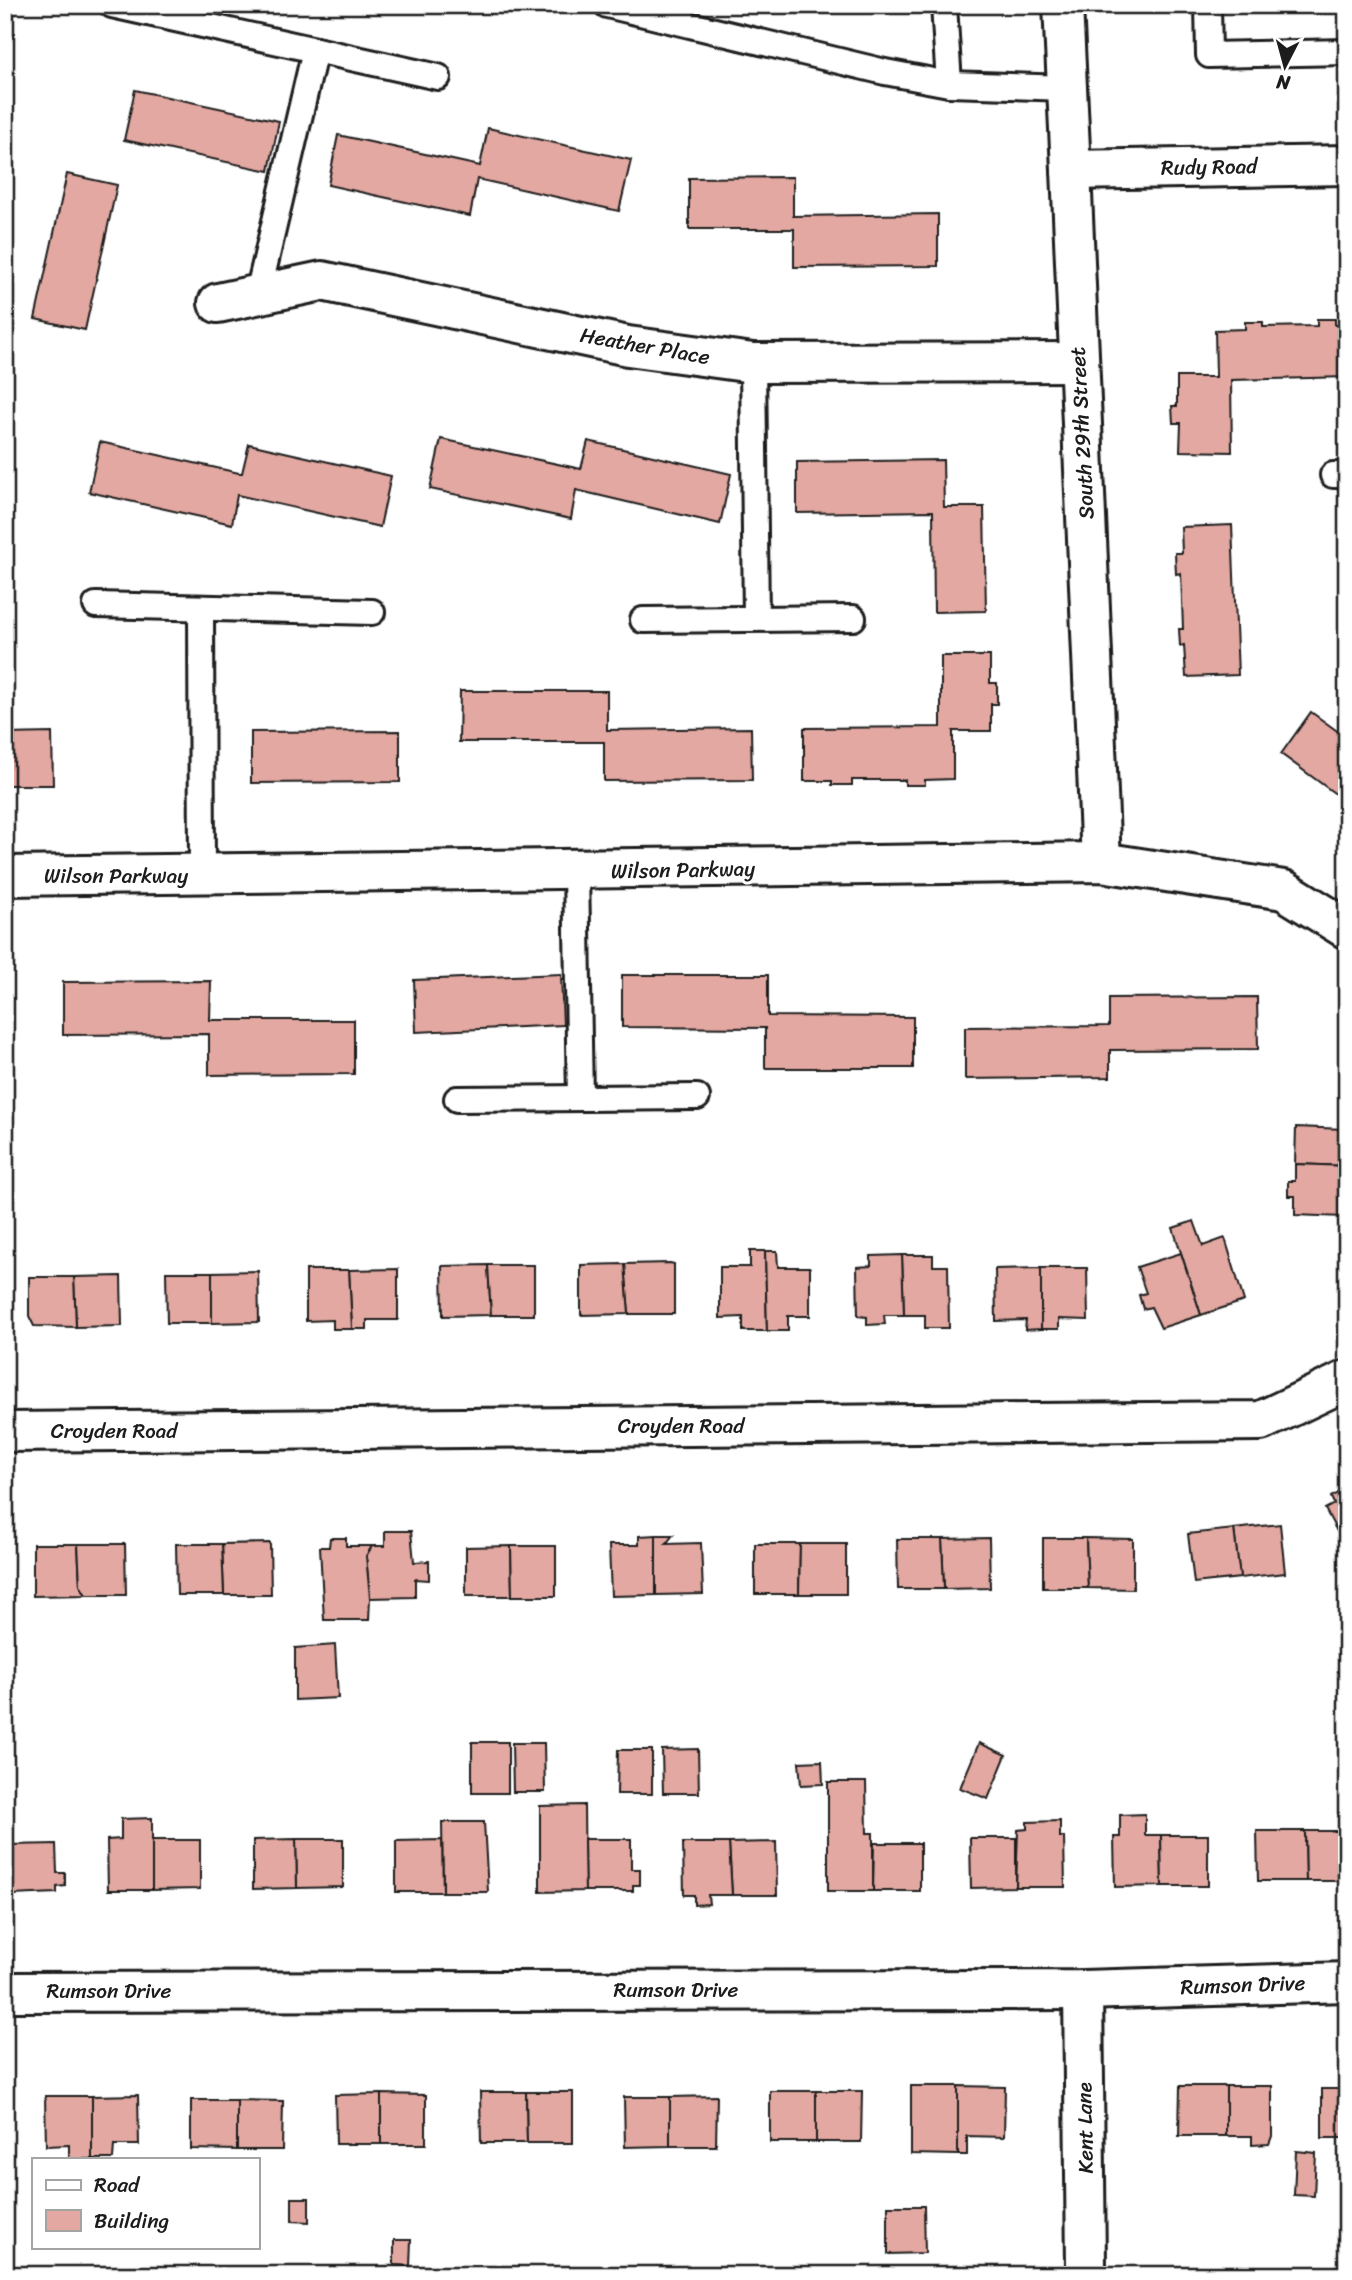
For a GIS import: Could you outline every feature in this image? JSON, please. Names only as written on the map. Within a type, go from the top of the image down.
[{"type":"street","name":"South 29th Street","points":[[1063,5],[1101,862]]},
{"type":"street","name":"Rudy Road","points":[[1071,170],[1347,165]]},
{"type":"street","name":"Heather Place","points":[[218,303],[322,281],[628,346],[753,363],[1079,362]]},
{"type":"street","name":"Wilson Parkway","points":[[5,877],[1101,862],[1284,890],[1347,929]]},
{"type":"street","name":"Croyden Road","points":[[5,1432],[1261,1421],[1347,1380]]},
{"type":"street","name":"Rumson Drive","points":[[5,1992],[1083,1990],[1347,1982]]},
{"type":"street","name":"Kent Lane","points":[[1083,1990],[1086,2266]]},
{"type":"lane","points":[[112,5],[438,77]]},
{"type":"lane","points":[[944,5],[949,84]]},
{"type":"lane","points":[[1208,5],[1209,55],[1347,52]]},
{"type":"lane","points":[[612,6],[885,72],[949,84],[1067,88]]},
{"type":"lane","points":[[258,294],[315,50]]},
{"type":"lane","points":[[753,363],[757,618]]},
{"type":"lane","points":[[96,605],[372,612]]},
{"type":"lane","points":[[201,608],[202,875]]},
{"type":"lane","points":[[643,620],[853,618]]},
{"type":"lane","points":[[576,871],[580,1098]]},
{"type":"lane","points":[[457,1099],[697,1097]]},
{"type":"building","points":[[135,90],[279,121],[269,171],[124,140]]},
{"type":"building","points":[[488,128],[631,160],[619,211],[477,179],[470,216],[328,185],[338,135],[480,166]]},
{"type":"building","points":[[67,174],[117,185],[85,330],[35,319]]},
{"type":"building","points":[[793,177],[793,216],[938,214],[938,266],[794,267],[794,229],[689,229],[689,178]]},
{"type":"building","points":[[1317,319],[1335,319],[1335,325],[1347,325],[1347,377],[1231,380],[1232,452],[1180,451],[1181,423],[1173,423],[1172,406],[1177,406],[1177,377],[1216,377],[1215,330],[1245,329],[1245,322],[1263,322],[1263,327],[1317,326]]},
{"type":"building","points":[[441,439],[581,469],[588,441],[731,474],[720,524],[576,490],[571,519],[430,489]]},
{"type":"building","points":[[100,442],[239,473],[242,473],[249,444],[391,476],[380,527],[237,495],[232,524],[89,492]]},
{"type":"building","points":[[943,460],[944,507],[984,507],[986,611],[934,612],[933,511],[797,513],[797,462]]},
{"type":"building","points":[[1232,525],[1238,675],[1186,677],[1184,645],[1180,646],[1179,629],[1183,629],[1181,573],[1176,574],[1175,553],[1182,553],[1181,527]]},
{"type":"building","points":[[941,656],[990,656],[990,683],[997,683],[997,704],[991,704],[991,731],[953,731],[953,779],[925,780],[925,785],[905,785],[905,780],[852,780],[852,785],[832,785],[832,781],[804,781],[804,728],[941,727]]},
{"type":"building","points":[[460,691],[607,691],[607,730],[751,728],[752,780],[604,781],[604,742],[459,742]]},
{"type":"building","points":[[1311,712],[1347,738],[1347,791],[1341,798],[1281,754]]},
{"type":"building","points":[[400,731],[400,782],[251,783],[251,732]]},
{"type":"building","points":[[52,733],[53,785],[5,785],[5,734]]},
{"type":"building","points":[[561,974],[563,1025],[416,1032],[414,980]]},
{"type":"building","points":[[622,975],[768,975],[768,1016],[913,1017],[913,1068],[765,1068],[765,1028],[622,1027]]},
{"type":"building","points":[[211,981],[210,1020],[354,1020],[354,1074],[209,1075],[209,1034],[63,1035],[63,982]]},
{"type":"building","points":[[1257,997],[1258,1049],[1110,1050],[1110,1077],[965,1079],[965,1027],[1109,1026],[1109,998]]},
{"type":"building","points":[[1296,1127],[1345,1129],[1347,1166],[1295,1164]]},
{"type":"building","points":[[1295,1164],[1347,1166],[1344,1217],[1295,1215],[1295,1196],[1288,1196],[1288,1181],[1295,1181]]},
{"type":"building","points":[[1194,1221],[1203,1246],[1225,1238],[1244,1301],[1201,1315],[1173,1228]]},
{"type":"building","points":[[750,1251],[765,1251],[767,1331],[743,1331],[743,1317],[720,1318],[720,1267],[750,1267]]},
{"type":"building","points":[[765,1251],[777,1251],[778,1267],[810,1267],[810,1316],[788,1316],[788,1331],[767,1331]]},
{"type":"building","points":[[1181,1253],[1201,1315],[1161,1328],[1151,1307],[1143,1309],[1139,1295],[1146,1293],[1137,1267]]},
{"type":"building","points":[[902,1255],[933,1255],[933,1266],[948,1266],[949,1328],[925,1328],[925,1315],[904,1315]]},
{"type":"building","points":[[902,1255],[904,1315],[884,1315],[885,1324],[867,1325],[867,1317],[858,1316],[857,1267],[871,1266],[871,1256]]},
{"type":"building","points":[[625,1264],[674,1264],[674,1314],[629,1314]]},
{"type":"building","points":[[625,1264],[629,1314],[581,1315],[581,1265]]},
{"type":"building","points":[[488,1265],[491,1315],[443,1316],[442,1266]]},
{"type":"building","points":[[488,1265],[534,1265],[534,1315],[491,1315]]},
{"type":"building","points":[[1041,1268],[1041,1329],[1025,1330],[1026,1320],[996,1321],[995,1269]]},
{"type":"building","points":[[1041,1268],[1087,1268],[1088,1320],[1059,1319],[1059,1329],[1041,1329]]},
{"type":"building","points":[[398,1269],[398,1320],[367,1320],[367,1329],[352,1329],[349,1270]]},
{"type":"building","points":[[306,1270],[349,1270],[352,1329],[333,1329],[333,1320],[306,1321]]},
{"type":"building","points":[[258,1271],[259,1322],[212,1323],[212,1272]]},
{"type":"building","points":[[166,1272],[212,1272],[212,1323],[167,1323]]},
{"type":"building","points":[[121,1276],[122,1326],[76,1327],[74,1277]]},
{"type":"building","points":[[29,1277],[74,1277],[76,1327],[34,1326],[29,1316]]},
{"type":"building","points":[[1341,1491],[1347,1499],[1347,1550],[1325,1509],[1334,1504],[1331,1497]]},
{"type":"building","points":[[1280,1524],[1285,1573],[1240,1578],[1234,1529]]},
{"type":"building","points":[[1234,1529],[1240,1578],[1194,1583],[1188,1534]]},
{"type":"building","points":[[385,1531],[411,1531],[414,1562],[429,1561],[429,1580],[415,1579],[415,1597],[370,1598],[366,1556],[372,1546],[385,1546]]},
{"type":"building","points":[[656,1535],[656,1595],[611,1596],[609,1545],[639,1545],[639,1536]]},
{"type":"building","points":[[656,1535],[673,1535],[666,1544],[701,1543],[703,1594],[656,1595]]},
{"type":"building","points":[[330,1538],[346,1538],[346,1546],[372,1546],[366,1556],[369,1620],[324,1620],[320,1547],[329,1547]]},
{"type":"building","points":[[989,1538],[990,1588],[944,1589],[942,1539]]},
{"type":"building","points":[[1043,1538],[1086,1538],[1088,1588],[1043,1588]]},
{"type":"building","points":[[1086,1538],[1133,1539],[1133,1589],[1088,1588]]},
{"type":"building","points":[[897,1539],[942,1539],[944,1589],[898,1589]]},
{"type":"building","points":[[270,1543],[271,1595],[224,1595],[222,1544]]},
{"type":"building","points":[[33,1544],[78,1544],[80,1585],[86,1595],[33,1596]]},
{"type":"building","points":[[78,1544],[125,1544],[126,1595],[86,1595],[80,1585]]},
{"type":"building","points":[[176,1544],[222,1544],[224,1595],[177,1595]]},
{"type":"building","points":[[755,1544],[800,1544],[799,1594],[755,1594]]},
{"type":"building","points":[[800,1544],[846,1544],[846,1594],[799,1594]]},
{"type":"building","points":[[511,1546],[512,1596],[466,1596],[466,1547]]},
{"type":"building","points":[[511,1546],[556,1546],[556,1596],[512,1596]]},
{"type":"building","points":[[335,1645],[338,1698],[295,1700],[295,1648]]},
{"type":"building","points":[[472,1742],[508,1742],[508,1793],[472,1793]]},
{"type":"building","points":[[512,1743],[544,1743],[545,1792],[513,1792]]},
{"type":"building","points":[[979,1743],[1006,1755],[988,1799],[960,1788]]},
{"type":"building","points":[[698,1749],[699,1793],[663,1793],[662,1750]]},
{"type":"building","points":[[618,1750],[652,1750],[652,1794],[617,1794]]},
{"type":"building","points":[[822,1761],[823,1784],[801,1785],[799,1762]]},
{"type":"building","points":[[828,1782],[866,1782],[867,1833],[873,1833],[873,1891],[828,1891]]},
{"type":"building","points":[[584,1805],[585,1891],[540,1892],[540,1806]]},
{"type":"building","points":[[1145,1814],[1145,1835],[1161,1835],[1162,1886],[1115,1887],[1114,1837],[1120,1837],[1120,1815]]},
{"type":"building","points":[[152,1818],[152,1890],[108,1890],[107,1840],[121,1839],[121,1819]]},
{"type":"building","points":[[1060,1821],[1060,1837],[1064,1837],[1065,1887],[1016,1887],[1018,1830],[1027,1829],[1027,1822]]},
{"type":"building","points":[[442,1822],[484,1822],[488,1892],[443,1892]]},
{"type":"building","points":[[1257,1831],[1305,1831],[1306,1881],[1258,1881]]},
{"type":"building","points":[[1305,1831],[1347,1831],[1347,1881],[1306,1881]]},
{"type":"building","points":[[1161,1835],[1208,1835],[1208,1886],[1162,1886]]},
{"type":"building","points":[[970,1838],[1016,1838],[1016,1887],[971,1888]]},
{"type":"building","points":[[296,1839],[343,1839],[343,1887],[297,1888]]},
{"type":"building","points":[[296,1839],[297,1888],[253,1889],[253,1840]]},
{"type":"building","points":[[584,1839],[631,1839],[631,1869],[640,1869],[640,1885],[633,1885],[633,1891],[585,1891]]},
{"type":"building","points":[[152,1840],[200,1840],[200,1889],[152,1890]]},
{"type":"building","points":[[442,1840],[443,1892],[396,1892],[396,1841]]},
{"type":"building","points":[[776,1842],[777,1895],[732,1895],[729,1843]]},
{"type":"building","points":[[683,1843],[729,1843],[732,1895],[708,1895],[709,1904],[694,1905],[694,1895],[684,1895]]},
{"type":"building","points":[[874,1843],[920,1843],[920,1891],[873,1891]]},
{"type":"building","points":[[56,1844],[57,1873],[65,1873],[65,1886],[57,1887],[57,1893],[12,1895],[9,1845]]},
{"type":"building","points":[[5,1845],[9,1845],[12,1895],[5,1895]]},
{"type":"building","points":[[911,2086],[958,2086],[958,2155],[911,2154]]},
{"type":"building","points":[[958,2086],[1005,2087],[1004,2137],[967,2136],[967,2155],[958,2155]]},
{"type":"building","points":[[1180,2086],[1226,2086],[1226,2136],[1179,2136]]},
{"type":"building","points":[[1226,2086],[1272,2086],[1272,2136],[1269,2144],[1252,2145],[1252,2136],[1226,2136]]},
{"type":"building","points":[[1322,2089],[1347,2089],[1347,2138],[1322,2138]]},
{"type":"building","points":[[770,2091],[816,2091],[816,2142],[770,2142]]},
{"type":"building","points":[[816,2091],[862,2091],[861,2142],[816,2142]]},
{"type":"building","points":[[480,2092],[526,2092],[527,2143],[481,2143]]},
{"type":"building","points":[[526,2092],[573,2092],[573,2143],[527,2143]]},
{"type":"building","points":[[381,2094],[426,2095],[426,2144],[381,2144]]},
{"type":"building","points":[[381,2094],[381,2144],[336,2144],[335,2095]]},
{"type":"building","points":[[138,2095],[139,2145],[114,2145],[113,2158],[92,2158],[92,2096]]},
{"type":"building","points":[[45,2096],[92,2096],[92,2158],[69,2158],[69,2145],[46,2146]]},
{"type":"building","points":[[717,2096],[716,2146],[670,2146],[670,2097]]},
{"type":"building","points":[[624,2097],[670,2097],[670,2146],[625,2147]]},
{"type":"building","points":[[191,2100],[237,2100],[237,2150],[191,2149]]},
{"type":"building","points":[[237,2100],[283,2101],[282,2150],[237,2150]]},
{"type":"building","points":[[1296,2151],[1316,2153],[1314,2196],[1294,2195]]},
{"type":"building","points":[[292,2198],[309,2198],[309,2222],[292,2221]]},
{"type":"building","points":[[888,2206],[924,2206],[925,2253],[888,2254]]},
{"type":"building","points":[[394,2240],[411,2240],[410,2266],[394,2265]]}]
